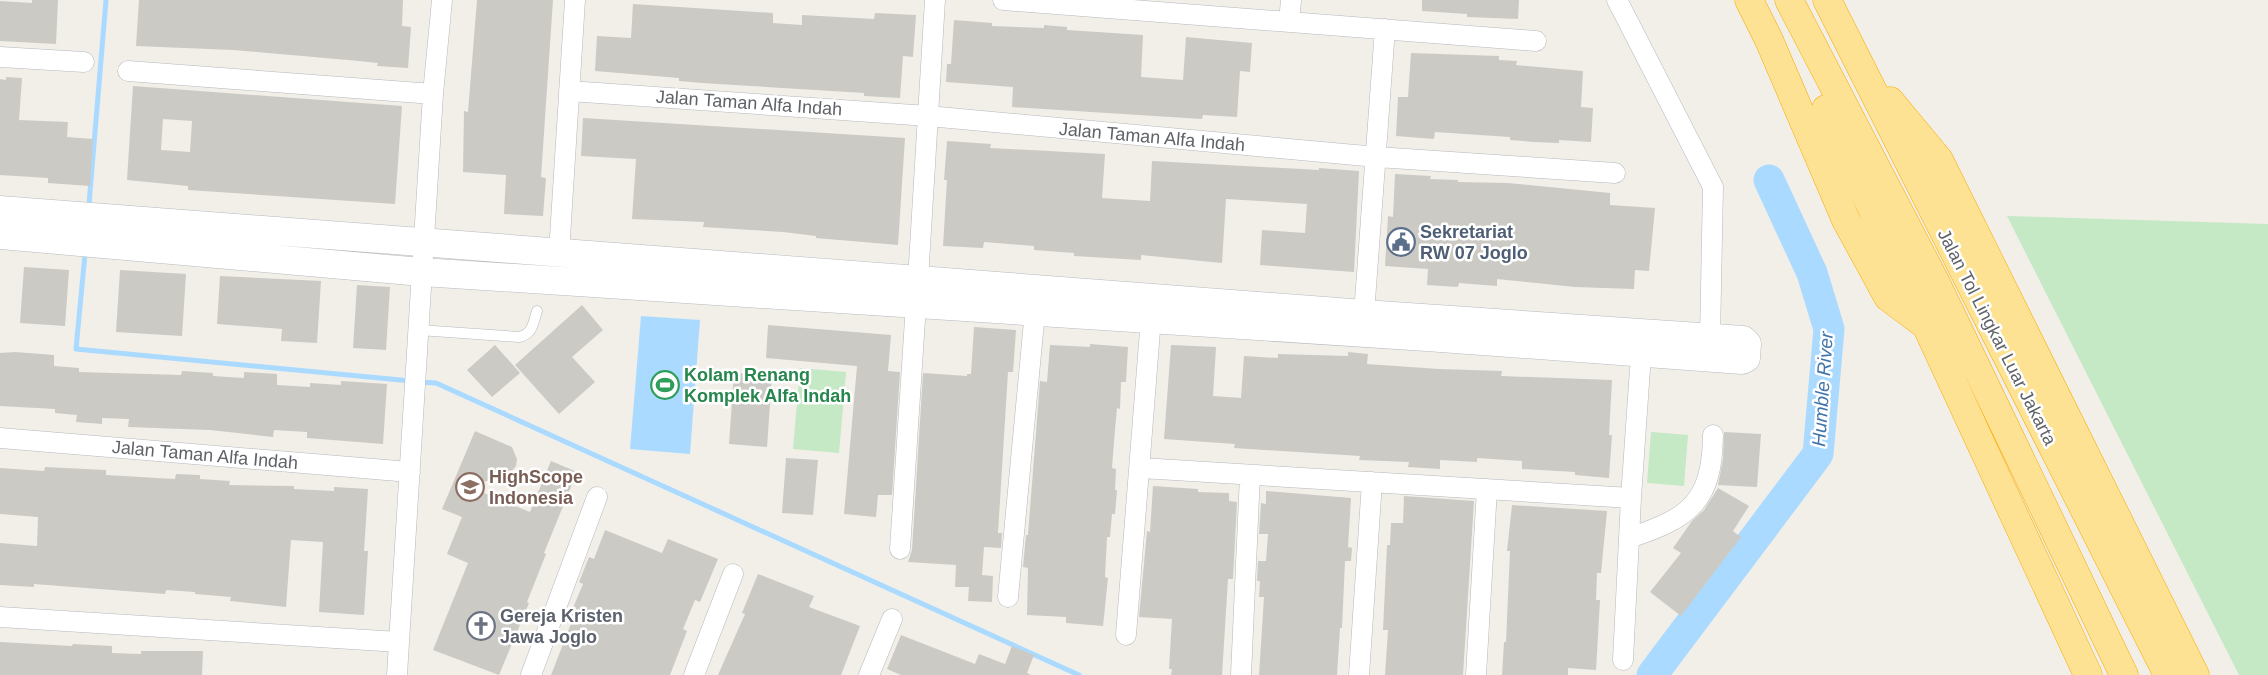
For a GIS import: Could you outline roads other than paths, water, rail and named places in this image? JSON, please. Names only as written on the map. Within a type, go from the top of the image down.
[{"type":"highway","points":[[1750,0],[1846,220],[1888,297],[1927,327]]},
{"type":"highway","points":[[1775,0],[1790,28],[2088,675]]},
{"type":"highway","name":"Jalan Tol Lingkar Luar Jakarta","points":[[1789,0],[1936,283],[2124,675]]},
{"type":"highway","name":"Jalan Tol Lingkar Luar Jakarta","points":[[1827,0],[2168,675]]},
{"type":"highway","points":[[1860,65],[1939,160],[2195,675]]},
{"type":"street","points":[[397,675],[433,94],[442,0]]},
{"type":"street","points":[[560,253],[575,0]]},
{"type":"street","points":[[900,550],[935,0]]},
{"type":"street","points":[[1003,0],[1056,1],[1289,22],[1536,41]]},
{"type":"street","points":[[1289,22],[1291,0]]},
{"type":"street","points":[[1617,0],[1713,186],[1710,338]]},
{"type":"street","points":[[1364,314],[1377,158],[1385,29]]},
{"type":"street","points":[[0,57],[84,62]]},
{"type":"street","points":[[128,71],[433,94]]},
{"type":"street","name":"Jalan Taman Alfa Indah","points":[[569,91],[928,116],[1377,158],[1615,173]]},
{"type":"street","points":[[0,210],[92,230],[422,272],[917,292],[1152,309],[1642,342],[1710,338],[1745,341],[1745,359],[1642,342],[1364,314],[1152,309],[1035,312],[917,292],[560,253],[424,243],[92,230],[0,235]]},
{"type":"street","points":[[1126,635],[1141,468],[1152,309]]},
{"type":"street","points":[[1008,597],[1035,312]]},
{"type":"street","points":[[1623,660],[1631,498],[1642,342]]},
{"type":"street","points":[[1629,538],[1664,526],[1680,516],[1697,501],[1710,475],[1713,435]]},
{"type":"street","name":"Jalan Taman Alfa Indah","points":[[0,438],[410,472]]},
{"type":"street","points":[[1141,468],[1631,498]]},
{"type":"street","points":[[1241,675],[1250,475]]},
{"type":"street","points":[[1359,675],[1372,482]]},
{"type":"street","points":[[1476,675],[1487,489]]},
{"type":"street","points":[[531,675],[597,497]]},
{"type":"street","points":[[694,675],[733,574]]},
{"type":"street","points":[[0,617],[399,642]]},
{"type":"street","points":[[869,675],[892,619]]},
{"type":"lane","points":[[418,339],[519,337],[527,335],[531,331],[537,310]]},
{"type":"water","name":"Kolam Renang Komplek Alfa Indah","points":[[641,316],[700,320],[690,454],[630,449]]},
{"type":"waterway","points":[[89,204],[106,0]]},
{"type":"waterway","name":"Humble River","points":[[1652,675],[1818,454],[1829,329],[1812,273],[1769,180]]},
{"type":"waterway","points":[[85,254],[76,349],[411,381]]},
{"type":"waterway","points":[[420,382],[436,383],[1079,675]]},
{"type":"place","name":"Sekretariat RW 07 Joglo","points":[[1401,242]]},
{"type":"place","name":"Kolam Renang Komplek Alfa Indah","points":[[665,385]]},
{"type":"place","name":"HighScope Indonesia","points":[[470,487]]},
{"type":"place","name":"Gereja Kristen Jawa Joglo","points":[[481,626]]}]
